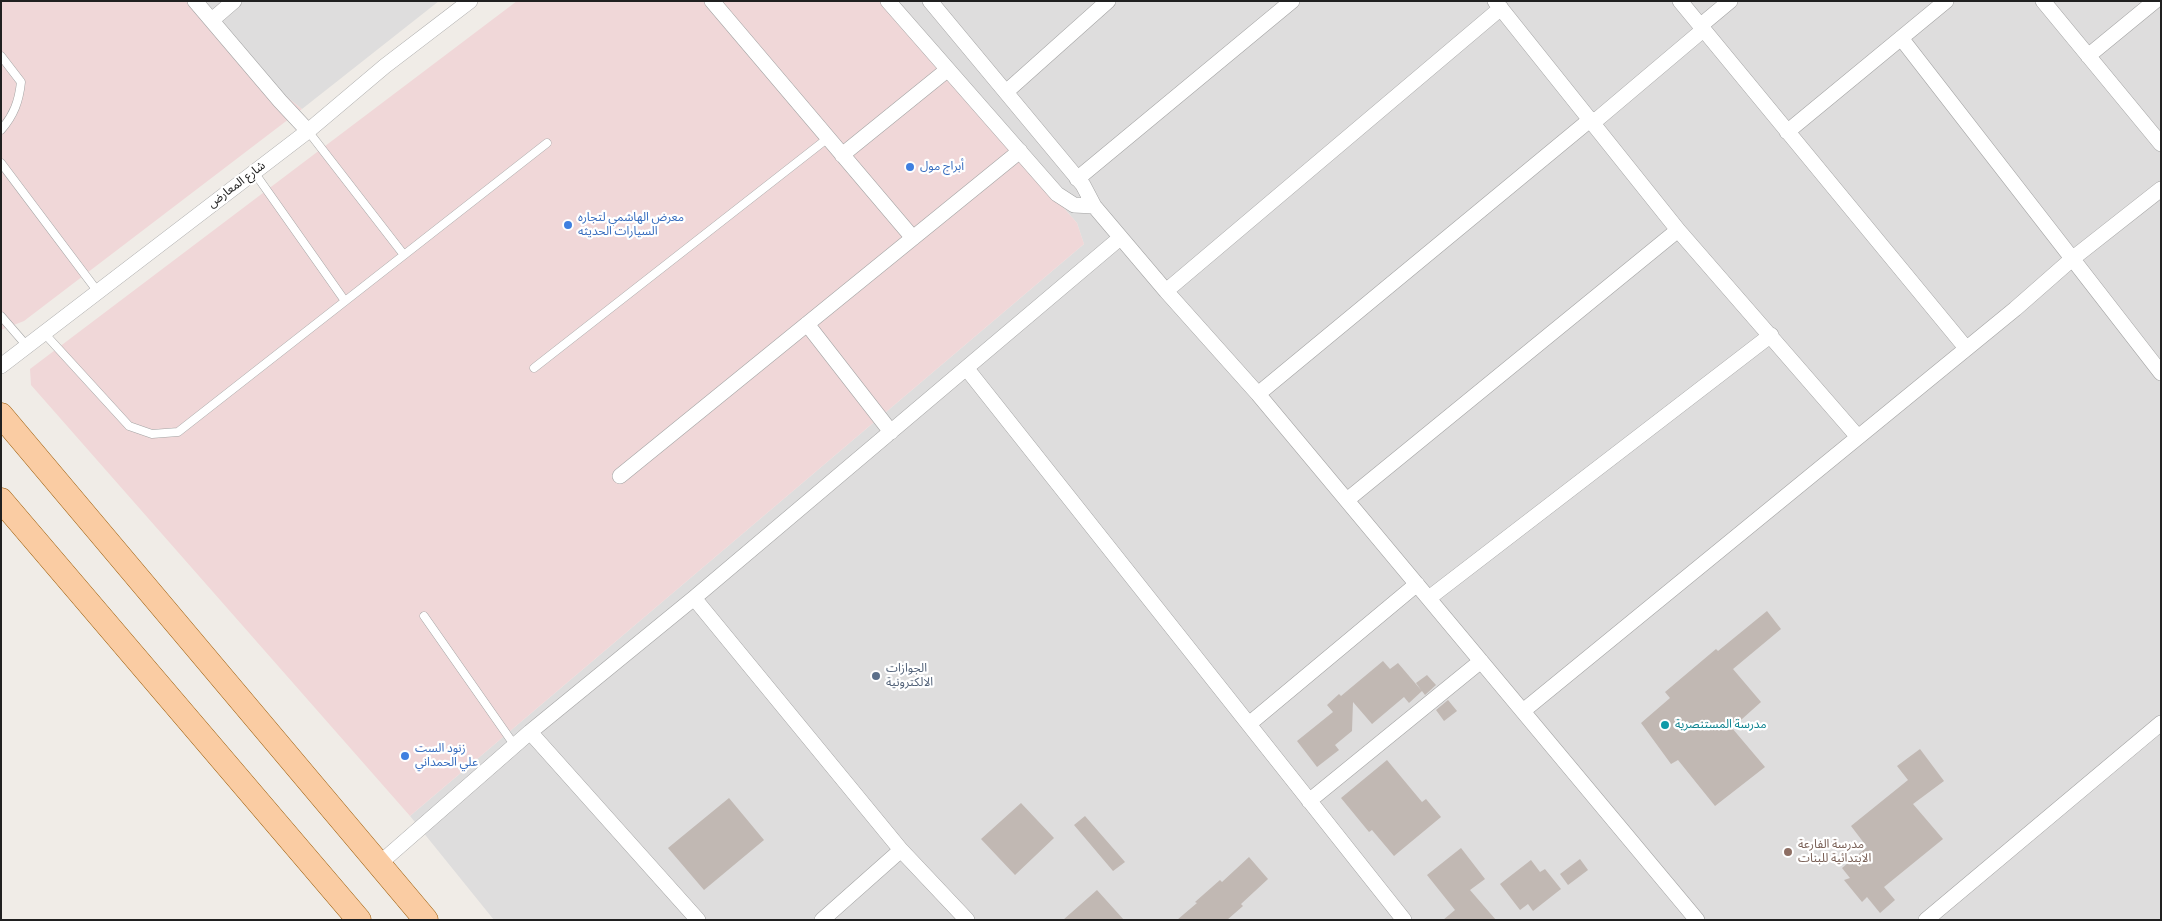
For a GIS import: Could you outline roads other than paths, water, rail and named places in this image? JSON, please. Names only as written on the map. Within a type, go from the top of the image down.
[{"type":"main road","points":[[1,415],[426,920]]},
{"type":"main road","points":[[1,500],[359,920]]},
{"type":"street","points":[[195,1],[308,131]]},
{"type":"street","points":[[212,20],[234,1]]},
{"type":"street","name":"شارع المعارض","points":[[1,366],[308,131],[385,66],[470,1]]},
{"type":"street","points":[[712,1],[913,238]]},
{"type":"street","points":[[888,1],[1057,194],[1065,201],[1074,205],[1094,206]]},
{"type":"street","points":[[930,1],[1088,192],[1094,206],[1120,238],[1258,394],[1698,920]]},
{"type":"street","points":[[1006,92],[1108,1]]},
{"type":"street","points":[[1077,179],[1292,1]]},
{"type":"street","points":[[1680,1],[1966,348]]},
{"type":"street","points":[[1258,394],[1593,121],[1702,28],[1730,1]]},
{"type":"street","points":[[1787,132],[1946,1]]},
{"type":"street","points":[[2043,1],[2161,144]]},
{"type":"street","points":[[2088,56],[2155,1]]},
{"type":"street","points":[[1166,291],[1498,5],[1593,121],[1678,230],[1858,437]]},
{"type":"street","points":[[1901,38],[2161,373]]},
{"type":"street","points":[[842,155],[947,70]]},
{"type":"street","points":[[620,476],[1020,151]]},
{"type":"street","points":[[1523,712],[2072,259],[2161,189]]},
{"type":"street","points":[[1347,500],[1678,230]]},
{"type":"street","points":[[379,864],[530,732],[694,598],[1120,238]]},
{"type":"street","points":[[807,324],[891,432]]},
{"type":"street","points":[[1429,598],[1771,335]]},
{"type":"street","points":[[966,369],[1404,920]]},
{"type":"street","points":[[1249,724],[1417,584]]},
{"type":"street","points":[[694,598],[901,850],[967,920]]},
{"type":"street","points":[[1310,801],[1481,660]]},
{"type":"street","points":[[1926,920],[2161,723]]},
{"type":"street","points":[[530,732],[698,920]]},
{"type":"street","points":[[822,920],[901,850]]},
{"type":"lane","points":[[1,56],[20,82],[19,100],[9,121],[1,130]]},
{"type":"lane","points":[[308,131],[404,255]]},
{"type":"lane","points":[[534,368],[828,138]]},
{"type":"lane","points":[[44,333],[129,426],[152,434],[178,432],[546,144]]},
{"type":"lane","points":[[1,163],[98,292]]},
{"type":"lane","points":[[254,172],[345,301]]},
{"type":"lane","points":[[1,316],[27,346]]},
{"type":"lane","points":[[424,616],[515,746]]},
{"type":"place","name":"أبراج مول","points":[[910,167]]},
{"type":"place","name":"معرض الهاشمي لتجاره السيارات الحديثه","points":[[568,225]]},
{"type":"place","name":"الجوازات الالكترونية","points":[[876,676]]},
{"type":"place","name":"مدرسة المستنصرية","points":[[1665,725]]},
{"type":"place","name":"زنود الست علي الحمداني","points":[[405,756]]},
{"type":"place","name":"مدرسة الفارعة الابتدائية للبنات","points":[[1788,852]]}]
